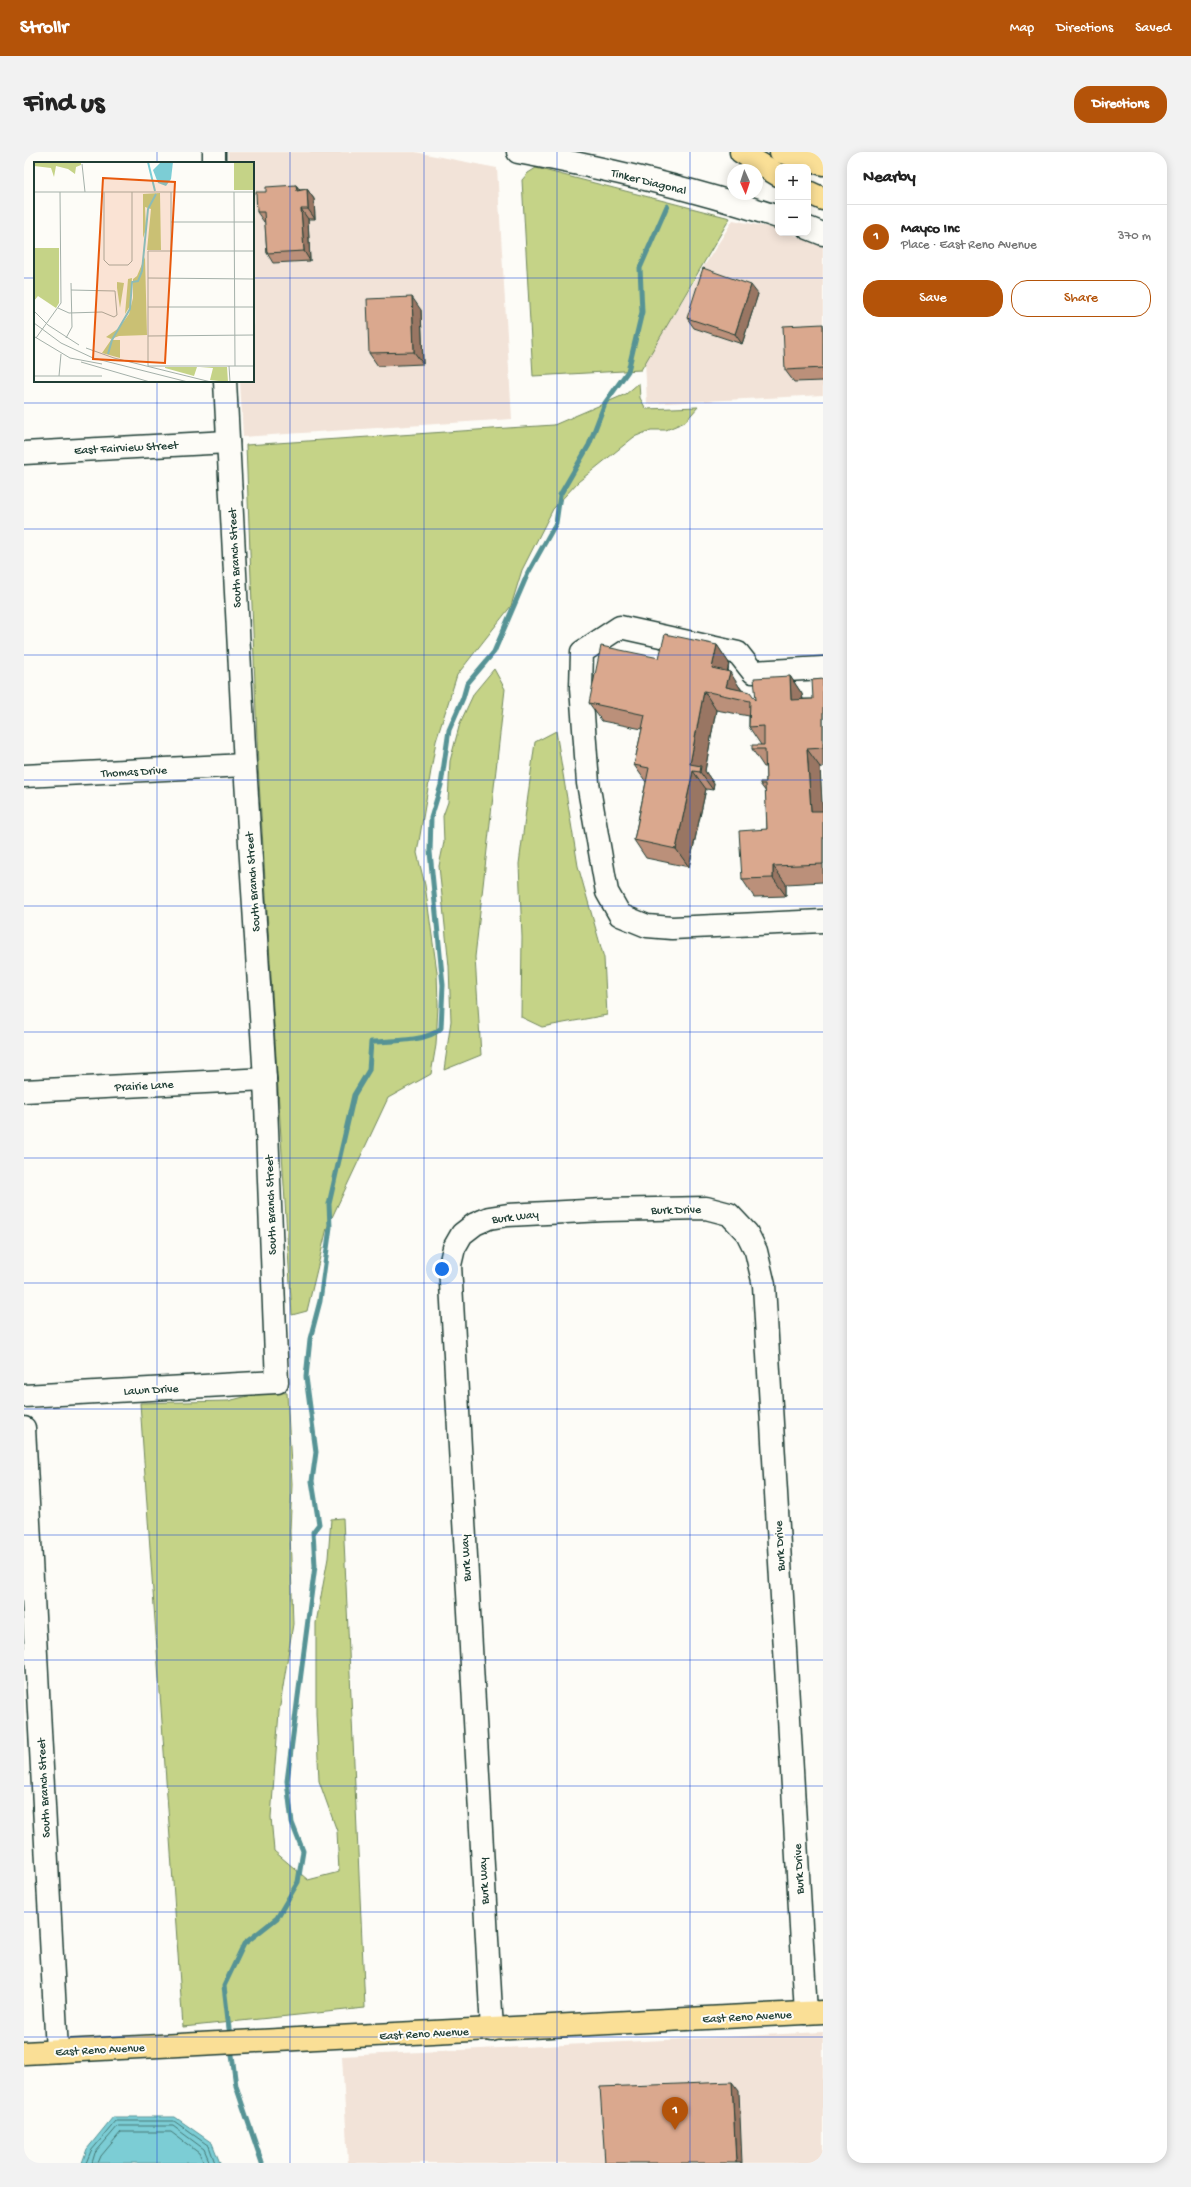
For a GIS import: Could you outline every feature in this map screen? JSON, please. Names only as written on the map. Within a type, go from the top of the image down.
[{"type":"main road","points":[[741,152],[775,173]]},
{"type":"main road","points":[[781,152],[823,164]]},
{"type":"main road","points":[[811,193],[823,199]]},
{"type":"main road","name":"East Reno Avenue","points":[[24,2053],[815,2013]]},
{"type":"street","name":"Tinker Diagonal","points":[[518,152],[598,168],[686,190],[775,216]]},
{"type":"street","points":[[811,229],[823,234]]},
{"type":"street","name":"South Branch Street","points":[[225,382],[244,765],[265,1079],[277,1382]]},
{"type":"street","name":"East Fairview Street","points":[[24,453],[228,442]]},
{"type":"street","points":[[823,668],[753,672],[738,653],[620,628],[582,652],[581,688],[588,783],[607,892],[620,915],[647,926],[672,928],[823,921]]},
{"type":"street","name":"Thomas Drive","points":[[24,776],[244,765]]},
{"type":"street","name":"Prairie Lane","points":[[24,1091],[265,1079]]},
{"type":"street","name":"Burk Drive","points":[[604,1210],[706,1208],[729,1214],[748,1232],[756,1251],[764,1285],[815,2013]]},
{"type":"street","name":"Burk Way","points":[[492,2030],[450,1266],[454,1248],[462,1234],[475,1224],[489,1218],[508,1215],[604,1210]]},
{"type":"street","name":"Lawn Drive","points":[[24,1396],[277,1382]]},
{"type":"street","name":"South Branch Street","points":[[24,1428],[31,1714],[57,2051]]},
{"type":"shaded area","points":[[228,152],[415,152],[497,168],[512,419],[243,437],[240,382],[254,382],[254,162],[228,162]]},
{"type":"shaded area","points":[[733,220],[775,228],[775,236],[797,236],[823,247],[823,395],[647,404],[645,360]]},
{"type":"shaded area","points":[[823,2032],[823,2163],[348,2163],[342,2056]]},
{"type":"green space","points":[[536,168],[730,218],[641,370],[533,376],[522,180],[528,173]]},
{"type":"green space","points":[[639,383],[640,398],[646,409],[698,407],[685,422],[666,430],[651,430],[634,437],[578,482],[553,509],[522,570],[511,606],[457,675],[436,741],[417,853],[425,885],[437,972],[438,1005],[436,1045],[431,1074],[388,1098],[327,1228],[307,1311],[292,1315],[258,765],[246,445],[554,425],[626,394]]},
{"type":"green space","points":[[494,669],[505,689],[475,957],[481,1055],[444,1070],[451,1021],[449,966],[439,866],[444,842],[443,816],[448,802],[450,761],[460,723],[474,693]]},
{"type":"green space","points":[[556,731],[578,866],[604,958],[607,1015],[542,1027],[521,1017],[522,937],[519,864],[535,742]]},
{"type":"green space","points":[[268,1391],[287,1393],[292,1484],[290,1531],[293,1624],[279,1712],[271,1817],[274,1851],[308,1880],[339,1872],[337,1831],[319,1781],[316,1713],[316,1623],[328,1558],[331,1519],[343,1518],[365,2008],[183,2027],[140,1403],[228,1401]]},
{"type":"water","points":[[113,2117],[175,2117],[212,2143],[220,2163],[82,2163],[87,2149]]},
{"type":"building","points":[[296,185],[297,191],[307,189],[308,209],[301,209],[304,251],[267,253],[264,212],[257,212],[256,192],[266,192],[266,187]]},
{"type":"building","points":[[703,268],[751,285],[735,334],[687,318]]},
{"type":"building","points":[[412,297],[414,352],[369,353],[367,299]]},
{"type":"building","points":[[823,324],[823,368],[785,370],[783,326]]},
{"type":"building","points":[[665,634],[717,645],[712,668],[730,672],[726,687],[750,692],[756,700],[754,678],[790,676],[791,700],[813,699],[812,680],[823,679],[823,748],[807,749],[811,811],[823,811],[823,864],[773,866],[773,878],[742,879],[739,831],[767,829],[765,784],[760,784],[760,782],[766,782],[765,749],[752,749],[752,745],[764,745],[764,726],[749,727],[750,701],[704,691],[690,764],[701,766],[700,772],[693,771],[676,849],[634,840],[649,768],[634,765],[645,715],[589,703],[601,646],[659,658]]},
{"type":"building","points":[[732,2082],[736,2163],[605,2163],[600,2087]]},
{"type":"waterway","points":[[230,2037],[224,1986],[244,1944],[277,1918],[298,1882],[303,1851],[292,1823],[287,1781],[315,1566],[313,1532],[319,1524],[312,1481],[316,1452],[306,1377],[310,1339],[320,1301],[330,1227],[329,1204],[354,1095],[369,1070],[371,1042],[408,1040],[427,1036],[435,1033],[441,1028],[443,985],[430,852],[431,818],[441,785],[449,730],[463,698],[467,684],[494,652],[528,573],[556,523],[560,495],[589,445],[605,403],[628,371],[642,312],[640,268],[667,206]]},
{"type":"waterway","points":[[231,2047],[236,2086],[262,2163]]},
{"type":"place","name":"Mayco Inc","points":[[675,2130]]}]
